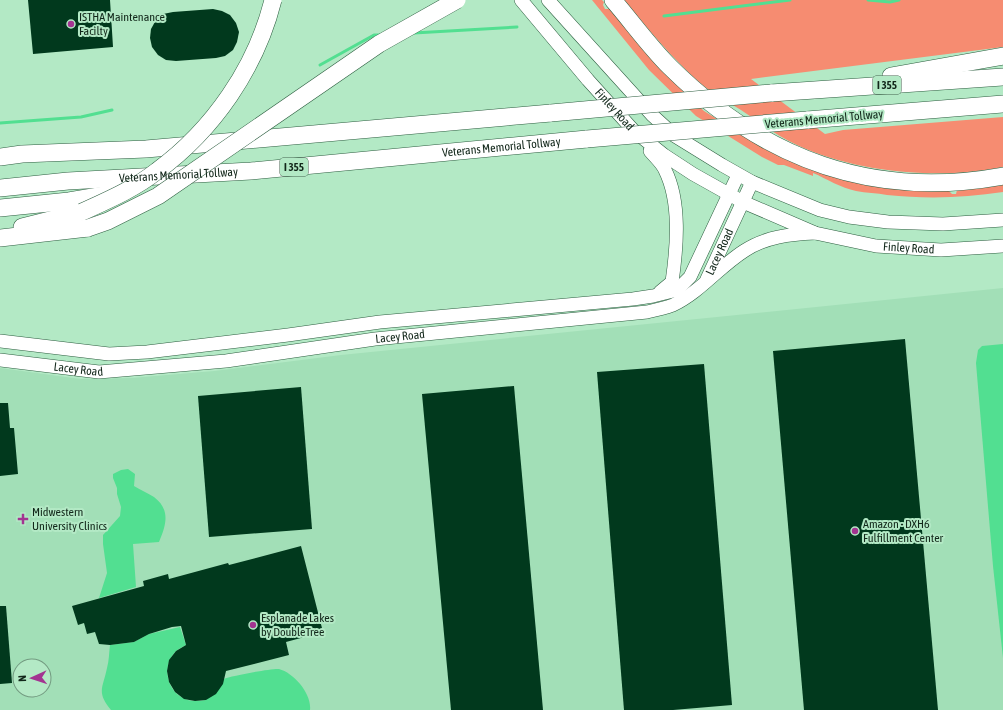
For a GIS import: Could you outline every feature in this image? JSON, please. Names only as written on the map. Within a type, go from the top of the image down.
[{"type":"highway","points":[[0,232],[82,212],[115,197],[156,172],[184,149],[200,133],[226,101],[246,69],[265,25],[273,0]]},
{"type":"highway","points":[[0,238],[88,228],[108,222],[158,196],[379,44],[456,0]]},
{"type":"highway","points":[[613,0],[669,66],[695,90],[724,113],[752,132],[786,151],[811,162],[838,171],[897,182],[928,184],[955,183],[1003,176]]},
{"type":"highway","points":[[806,90],[1003,56]]},
{"type":"highway","name":"I 355","points":[[0,156],[146,149],[806,90],[1003,77]]},
{"type":"highway","name":"Veterans Memorial Tollway","points":[[0,188],[68,182],[252,171],[587,139],[1003,104]]},
{"type":"highway","points":[[0,208],[69,201],[252,171]]},
{"type":"main road","name":"Finley Road","points":[[521,0],[587,79],[634,131],[664,155],[729,195],[814,233],[876,246],[941,250],[1003,246]]},
{"type":"main road","name":"Finley Road","points":[[548,0],[657,121],[675,136],[752,182],[820,210],[849,217],[888,222],[943,224],[1003,220]]},
{"type":"main road","points":[[634,131],[665,169],[673,191],[676,216],[672,282],[653,296]]},
{"type":"main road","points":[[729,195],[738,175]]},
{"type":"main road","name":"Lacey Road","points":[[0,360],[99,372],[226,361],[375,339],[647,312],[673,305],[706,282],[752,182]]},
{"type":"main road","name":"Lacey Road","points":[[0,341],[110,354],[147,352],[380,322],[653,296],[677,290],[690,277],[729,195]]},
{"type":"main road","points":[[706,282],[744,251],[756,245],[778,237],[792,234],[814,233]]},
{"type":"shaded area","points":[[592,0],[602,0],[604,2],[603,5],[605,9],[610,9],[674,82],[704,111],[767,150],[795,162],[906,189],[949,191],[952,194],[956,194],[957,190],[1003,185],[1003,192],[974,196],[916,197],[860,192],[839,186],[813,173],[813,176],[784,165],[778,165],[762,157],[696,116],[649,70]]},
{"type":"shaded area","points":[[624,0],[1003,0],[1003,47],[751,79],[825,134],[843,130],[1003,117],[1003,167],[952,173],[898,171],[872,168],[846,162],[821,155],[797,145],[775,133],[700,83],[670,53]]},
{"type":"shaded area","points":[[1003,288],[1003,710],[0,710],[0,368],[81,379],[131,378],[214,371],[341,355]]},
{"type":"shaded area","points":[[1003,344],[1003,658],[993,566],[976,363],[978,350],[982,346]]},
{"type":"shaded area","points":[[128,469],[135,474],[134,486],[154,497],[163,507],[166,518],[164,530],[159,542],[133,544],[136,587],[99,598],[107,573],[103,535],[120,516],[121,507],[113,474],[121,470]]},
{"type":"shaded area","points":[[180,627],[186,645],[175,652],[168,664],[167,671],[170,684],[179,695],[185,699],[190,701],[206,700],[224,679],[252,672],[279,669],[285,671],[301,685],[308,697],[310,710],[111,710],[103,699],[102,694],[110,645],[134,642],[149,634]]},
{"type":"building","name":"ISTHA Maintenance Facilty","points":[[28,0],[110,0],[113,47],[33,54]]},
{"type":"building","points":[[213,9],[230,15],[236,23],[239,32],[237,42],[233,50],[225,56],[176,61],[166,60],[158,55],[152,47],[150,38],[151,29],[156,20],[163,14]]},
{"type":"building","name":"Amazon - DXH6 Fulfillment Center","points":[[905,339],[938,710],[804,710],[773,351]]},
{"type":"building","points":[[704,364],[732,705],[673,710],[624,710],[597,372]]},
{"type":"building","points":[[514,386],[543,710],[451,710],[422,394]]},
{"type":"building","points":[[301,387],[312,529],[209,537],[198,396]]},
{"type":"building","points":[[0,403],[8,403],[10,428],[14,428],[18,474],[0,476]]},
{"type":"building","points":[[301,546],[323,632],[286,642],[289,655],[226,671],[223,684],[216,694],[206,700],[195,701],[184,699],[175,692],[169,682],[167,671],[169,660],[176,651],[186,645],[181,626],[172,627],[149,634],[134,642],[110,645],[99,644],[95,632],[87,634],[84,623],[78,625],[72,606],[144,586],[143,581],[168,574],[169,579],[228,563],[229,565]]},
{"type":"building","points":[[0,606],[6,606],[12,683],[0,684]]},
{"type":"waterway","points":[[664,16],[790,0]]},
{"type":"waterway","points":[[868,0],[890,2],[899,0]]},
{"type":"waterway","points":[[414,33],[517,27]]},
{"type":"waterway","points":[[320,65],[374,35],[380,35]]},
{"type":"waterway","points":[[0,123],[81,117],[112,110]]},
{"type":"place","name":"ISTHA Maintenance Facilty","points":[[71,24]]},
{"type":"place","name":"Midwestern University Clinics","points":[[23,519]]},
{"type":"place","name":"Amazon - DXH6 Fulfillment Center","points":[[855,531]]},
{"type":"place","name":"Esplanade Lakes by DoubleTree","points":[[253,625]]}]
